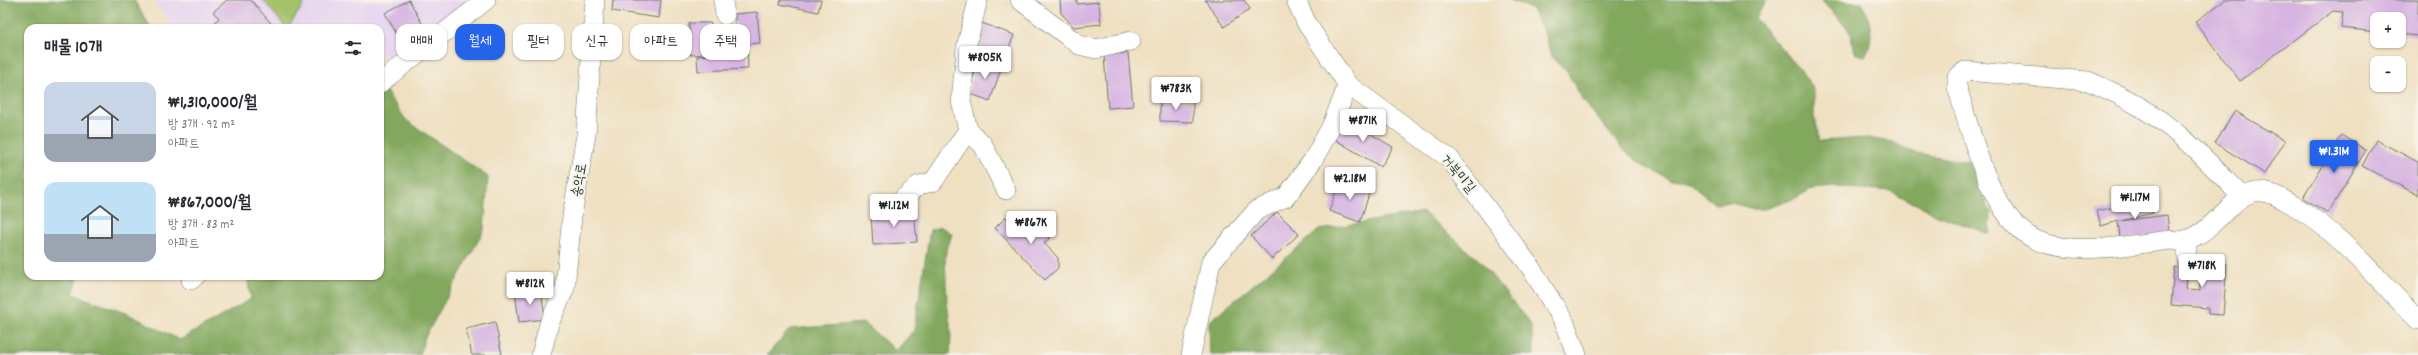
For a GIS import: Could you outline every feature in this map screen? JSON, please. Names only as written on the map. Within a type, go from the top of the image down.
[{"type":"street","points":[[384,80],[486,0]]},
{"type":"street","name":"송악로","points":[[541,355],[549,324],[565,288],[572,216],[586,135],[595,0]]},
{"type":"street","points":[[978,0],[966,48],[961,100],[968,130],[983,145],[1006,190]]},
{"type":"street","points":[[1020,0],[1079,45],[1096,49],[1131,41]]},
{"type":"street","name":"거북미길","points":[[1296,0],[1307,24],[1348,84],[1450,159],[1529,265],[1565,323],[1577,355]]},
{"type":"street","points":[[2242,196],[2181,136],[2160,120],[2106,88],[2088,81],[1965,71],[1957,77],[1957,87],[1986,175],[1996,198],[2010,218],[2023,232],[2041,242],[2069,247],[2100,248],[2171,240],[2187,241],[2193,239],[2242,196],[2254,192],[2264,192],[2279,197],[2315,219],[2342,241],[2418,320]]},
{"type":"street","points":[[1192,355],[1211,262],[1257,210],[1286,197],[1313,160],[1331,127],[1348,84]]},
{"type":"street","points":[[903,199],[919,185],[933,182],[968,130]]},
{"type":"street","points":[[2187,241],[2187,261]]},
{"type":"shaded area","points":[[153,0],[469,0],[438,24],[396,24],[396,50],[384,57],[384,24],[171,24]]},
{"type":"green space","points":[[0,0],[134,0],[149,24],[24,24],[24,280],[78,280],[73,294],[128,314],[180,340],[251,299],[248,280],[384,280],[384,89],[406,120],[488,177],[484,230],[424,339],[420,355],[0,355]]},
{"type":"green space","points":[[263,0],[303,0],[303,5],[291,24],[283,24]]},
{"type":"green space","points":[[1511,0],[1766,0],[1756,19],[1803,73],[1814,90],[1814,117],[1819,141],[1867,138],[1893,142],[1915,153],[1969,162],[1991,213],[1990,234],[1937,215],[1891,191],[1836,187],[1811,189],[1796,198],[1765,209],[1754,209],[1732,203],[1715,204],[1686,181],[1671,179],[1647,168],[1623,150],[1583,100],[1567,72],[1552,58],[1545,36],[1532,9]]},
{"type":"green space","points":[[1821,0],[1861,2],[1869,22],[1871,36],[1865,56],[1856,54],[1852,44],[1851,32]]},
{"type":"green space","points":[[1423,212],[1481,262],[1531,325],[1534,355],[1210,355],[1209,322],[1319,230]]},
{"type":"green space","points":[[941,227],[952,234],[945,256],[947,302],[951,332],[950,355],[767,355],[790,329],[864,323],[896,351],[914,330],[930,230]]},
{"type":"building","points":[[227,0],[251,0],[272,24],[214,24],[219,18],[213,12]]},
{"type":"building","points":[[409,0],[422,24],[396,24],[396,33],[385,13]]},
{"type":"building","points":[[613,0],[661,0],[659,18],[612,11]]},
{"type":"building","points":[[781,0],[821,0],[818,12],[780,4]]},
{"type":"building","points":[[1060,0],[1077,0],[1077,4],[1099,2],[1101,24],[1074,27],[1061,13]]},
{"type":"building","points":[[1205,0],[1244,0],[1250,9],[1224,27]]},
{"type":"building","points":[[2225,0],[2418,0],[2418,36],[2406,35],[2406,12],[2370,12],[2370,31],[2341,28],[2343,12],[2333,11],[2240,81],[2195,22]]},
{"type":"building","points":[[757,12],[760,43],[750,44],[750,24],[735,24],[735,14]]},
{"type":"building","points":[[711,23],[700,24],[700,55],[692,55],[692,24],[689,24]]},
{"type":"building","points":[[982,23],[1014,35],[1003,63],[971,52]]},
{"type":"building","points":[[1128,53],[1133,106],[1108,108],[1104,55]]},
{"type":"building","points":[[697,56],[700,56],[700,60],[748,60],[748,69],[698,71]]},
{"type":"building","points":[[979,59],[1002,66],[990,101],[968,93]]},
{"type":"building","points":[[1160,100],[1193,101],[1193,122],[1160,121]]},
{"type":"building","points":[[2235,111],[2285,141],[2265,174],[2215,143]]},
{"type":"building","points":[[1345,119],[1393,147],[1381,167],[1334,139]]},
{"type":"building","points":[[2341,135],[2366,150],[2328,213],[2303,198]]},
{"type":"building","points":[[2376,140],[2418,162],[2418,195],[2362,166]]},
{"type":"building","points":[[1340,180],[1370,191],[1360,222],[1329,211]]},
{"type":"building","points":[[2150,199],[2153,213],[2120,221],[2167,215],[2169,233],[2120,239],[2118,221],[2101,226],[2097,211]]},
{"type":"building","points":[[914,211],[917,242],[873,245],[871,214]]},
{"type":"building","points":[[1277,212],[1299,234],[1272,259],[1251,236]]},
{"type":"building","points":[[1006,217],[1020,232],[1036,217],[1049,231],[1050,238],[1044,243],[1058,258],[1058,268],[1045,280],[995,228]]},
{"type":"building","points":[[2199,262],[2227,264],[2223,315],[2208,314],[2208,308],[2171,305],[2174,267],[2188,268],[2186,289],[2200,290]]},
{"type":"building","points":[[541,289],[545,319],[519,322],[515,292]]},
{"type":"building","points":[[495,322],[502,355],[472,355],[466,329]]}]
